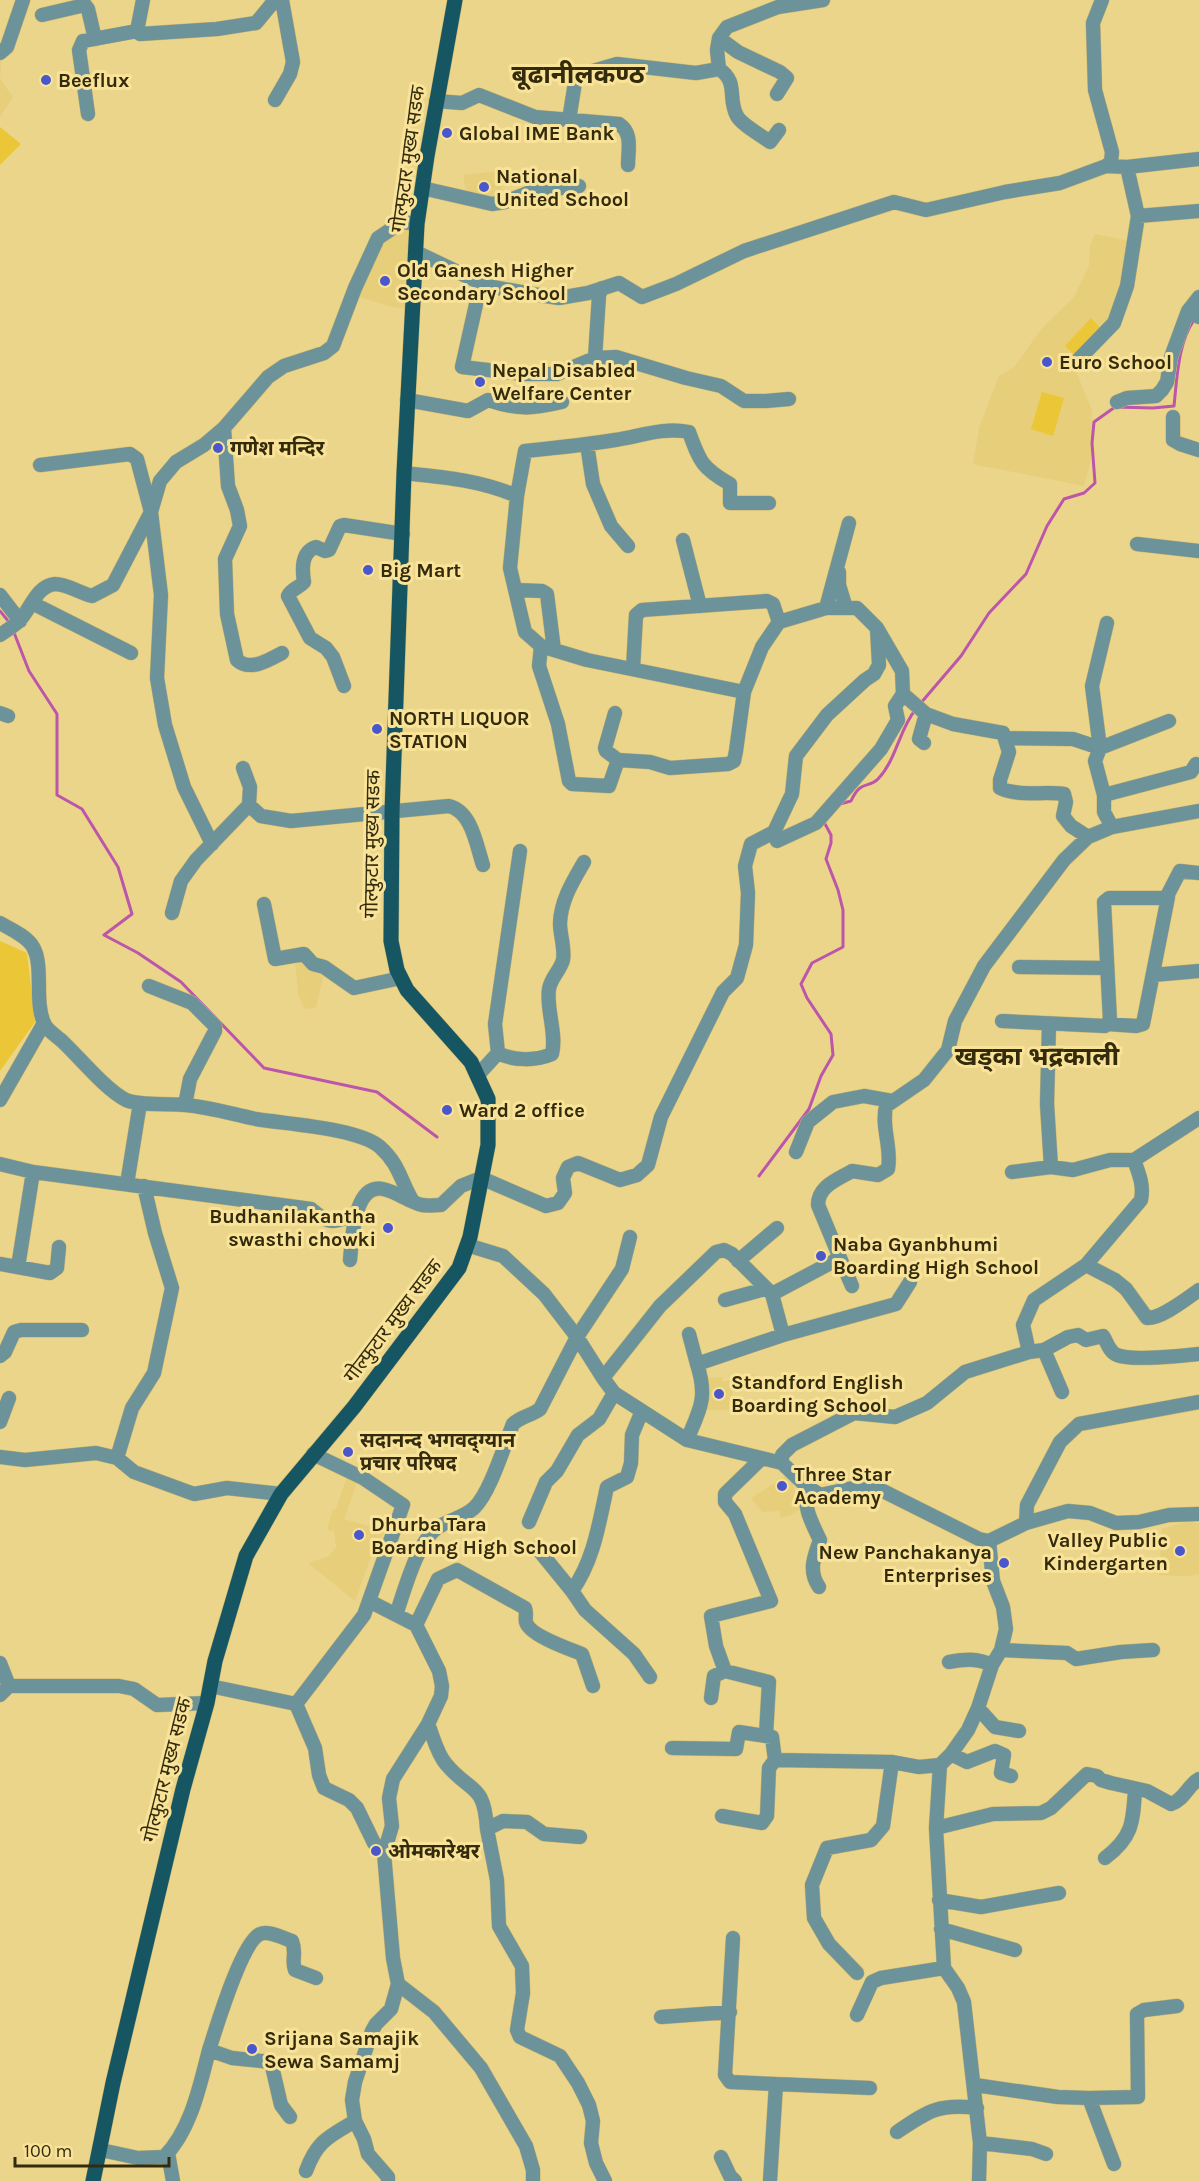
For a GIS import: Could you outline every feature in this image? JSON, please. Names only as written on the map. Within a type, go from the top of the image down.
[{"type":"main road","name":"गोल्फुटार मुख्य सडक","points":[[93,2181],[113,2083],[183,1789],[207,1703],[215,1661],[246,1556],[282,1494],[354,1407],[459,1268],[467,1245],[488,1145],[488,1099],[471,1062],[407,990],[397,970],[392,941],[392,812],[407,400],[417,224],[436,101],[455,0]]},
{"type":"street","points":[[0,53],[7,47],[23,0]]},
{"type":"street","points":[[137,31],[143,0]]},
{"type":"street","points":[[88,114],[79,50],[83,41],[137,31],[140,34],[147,34],[217,29],[256,23],[275,0]]},
{"type":"street","points":[[275,100],[294,62],[282,0]]},
{"type":"street","points":[[719,69],[717,50],[719,38],[727,27],[778,7],[823,0]]},
{"type":"street","points":[[416,252],[487,286],[559,298],[588,293],[619,283],[642,297],[676,284],[744,251],[894,202],[926,210],[1005,192],[1060,183],[1111,162],[1112,152],[1095,90],[1093,56],[1093,23],[1102,0]]},
{"type":"street","points":[[42,15],[85,5],[95,39]]},
{"type":"street","points":[[719,38],[738,52],[780,72],[787,78],[777,94]]},
{"type":"street","points":[[569,120],[576,76],[616,64],[696,72],[719,69],[728,75],[737,117],[770,142],[779,130]]},
{"type":"street","points":[[436,101],[462,103],[480,94],[535,117],[619,124],[626,129],[629,138],[628,165]]},
{"type":"street","points":[[1106,166],[1127,167],[1199,159]]},
{"type":"street","points":[[1079,359],[1114,323],[1127,286],[1138,216],[1127,167]]},
{"type":"street","points":[[422,188],[492,204],[505,202],[533,191],[579,186]]},
{"type":"street","points":[[1138,216],[1199,211]]},
{"type":"street","points":[[0,635],[20,621],[43,588],[55,584],[92,596],[113,585],[150,512],[160,481],[176,462],[204,445],[224,428],[268,377],[284,366],[324,353],[333,346],[355,288],[378,238],[390,230],[394,221],[417,224]]},
{"type":"street","points":[[487,286],[479,291],[462,367],[522,374],[557,374],[594,358],[616,357],[721,386],[744,400],[789,399]]},
{"type":"street","points":[[594,358],[599,295],[602,288]]},
{"type":"street","points":[[1117,402],[1127,398],[1155,396],[1162,390],[1167,382],[1171,357],[1199,297]]},
{"type":"street","points":[[407,400],[468,411],[488,400],[508,407],[534,409],[562,402]]},
{"type":"street","points":[[1173,417],[1173,440],[1199,450]]},
{"type":"street","points":[[224,428],[228,486],[240,526],[225,559],[227,614],[237,660],[242,664],[264,663],[282,653]]},
{"type":"street","points":[[744,692],[587,660],[548,648],[525,632],[510,568],[517,496],[525,451],[587,444],[674,429],[689,432],[699,459],[709,472],[730,484],[730,503],[769,503]]},
{"type":"street","points":[[587,444],[593,484],[611,526],[628,546]]},
{"type":"street","points":[[40,465],[130,454],[137,459],[150,512],[161,595],[157,678],[165,725],[184,787],[212,844]]},
{"type":"street","points":[[404,473],[467,480],[495,486],[517,496]]},
{"type":"street","points":[[826,608],[849,523]]},
{"type":"street","points":[[344,686],[333,657],[326,648],[310,638],[288,596],[304,582],[303,561],[308,551],[316,548],[329,550],[340,526],[403,534]]},
{"type":"street","points":[[683,540],[700,606]]},
{"type":"street","points":[[1137,544],[1199,551]]},
{"type":"street","points":[[838,564],[839,585],[846,608]]},
{"type":"street","points":[[516,590],[542,591],[547,594],[548,648],[538,666],[558,724],[569,781],[611,785],[618,760]]},
{"type":"street","points":[[0,595],[20,621]]},
{"type":"street","points":[[633,669],[638,611],[767,601],[773,604],[779,622]]},
{"type":"street","points":[[32,603],[131,653]]},
{"type":"street","points":[[615,713],[605,748],[618,760],[650,762],[669,768],[728,764],[734,761],[744,692],[762,647],[779,622],[826,608],[857,608],[877,628],[902,671],[916,705],[919,739],[924,742]]},
{"type":"street","points":[[1107,623],[1092,686],[1100,748],[1095,761],[1104,795],[1104,812],[1112,827]]},
{"type":"street","points":[[350,1260],[355,1215],[362,1198],[371,1191],[381,1188],[422,1205],[441,1205],[462,1186],[481,1178],[546,1206],[558,1203],[565,1193],[563,1178],[568,1167],[578,1163],[620,1180],[637,1175],[648,1164],[661,1117],[723,992],[737,978],[746,945],[748,893],[745,866],[751,844],[774,832],[792,794],[796,756],[827,715],[874,674],[879,665],[877,628]]},
{"type":"street","points":[[777,841],[816,823],[881,749],[898,720],[896,706],[916,705],[953,724],[1003,733],[1009,752],[1000,780],[1000,788],[1009,792],[1064,794],[1066,802],[1063,816],[1071,826],[1088,837]]},
{"type":"street","points":[[1005,738],[1073,739],[1100,748],[1169,721]]},
{"type":"street","points":[[1104,795],[1191,772],[1196,764]]},
{"type":"street","points":[[172,913],[181,880],[196,860],[249,805],[250,786],[243,768]]},
{"type":"street","points":[[249,805],[261,816],[291,821],[449,806],[458,808],[466,817],[483,865]]},
{"type":"street","points":[[852,1286],[818,1205],[818,1196],[823,1189],[852,1171],[878,1175],[888,1169],[890,1158],[883,1119],[886,1106],[924,1080],[948,1050],[955,1021],[984,966],[1064,860],[1088,837],[1112,827],[1199,810]]},
{"type":"street","points":[[477,1076],[498,1053],[495,1024],[520,850]]},
{"type":"street","points":[[498,1053],[508,1058],[520,1059],[545,1057],[552,1054],[554,1045],[549,990],[563,958],[560,921],[567,892],[584,862]]},
{"type":"street","points":[[1002,1021],[1105,1026],[1108,1024],[1136,1026],[1143,1024],[1168,897],[1180,872],[1199,873]]},
{"type":"street","points":[[1108,1024],[1110,1021],[1104,902],[1106,899],[1163,899],[1168,897]]},
{"type":"street","points":[[264,904],[275,959],[304,954],[313,964],[324,967],[354,988],[401,978]]},
{"type":"street","points":[[0,923],[34,947],[39,1002],[44,1023],[112,1090],[127,1100],[140,1104],[185,1105],[221,1110],[255,1119],[334,1130],[377,1144],[394,1161],[412,1200]]},
{"type":"street","points":[[1019,967],[1106,968]]},
{"type":"street","points":[[1153,975],[1199,970]]},
{"type":"street","points":[[149,987],[192,1003],[215,1026],[215,1031],[190,1079],[185,1105]]},
{"type":"street","points":[[0,1100],[44,1023]]},
{"type":"street","points":[[1049,1024],[1047,1104],[1051,1167]]},
{"type":"street","points":[[796,1152],[808,1122],[833,1102],[864,1095],[892,1101]]},
{"type":"street","points":[[127,1184],[140,1104]]},
{"type":"street","points":[[1012,1172],[1051,1167],[1073,1170],[1110,1160],[1134,1160],[1199,1118]]},
{"type":"street","points":[[1029,1352],[1023,1325],[1034,1300],[1086,1265],[1141,1200],[1142,1180],[1134,1160]]},
{"type":"street","points":[[0,1164],[33,1172],[311,1209],[325,1221],[355,1215]]},
{"type":"street","points":[[18,1267],[33,1172]]},
{"type":"street","points":[[117,1458],[132,1408],[154,1373],[172,1288],[155,1233],[144,1186]]},
{"type":"street","points":[[738,1261],[777,1228]]},
{"type":"street","points":[[396,1615],[410,1572],[426,1540],[436,1528],[461,1517],[474,1508],[484,1493],[513,1424],[518,1418],[533,1414],[540,1409],[578,1336],[622,1269],[630,1238]]},
{"type":"street","points":[[467,1245],[503,1256],[544,1294],[578,1336],[614,1393],[687,1440],[761,1459],[782,1462],[806,1486],[820,1495],[862,1486],[883,1491],[979,1539],[989,1541],[1026,1523],[1068,1511],[1079,1511],[1116,1523],[1169,1515],[1199,1517]]},
{"type":"street","points":[[0,1264],[44,1272],[54,1271],[57,1268],[60,1247]]},
{"type":"street","points":[[603,1378],[660,1305],[716,1252],[724,1250],[732,1254],[768,1291],[783,1335]]},
{"type":"street","points":[[725,1300],[768,1291],[840,1258]]},
{"type":"street","points":[[1086,1265],[1115,1280],[1126,1289],[1147,1318],[1168,1311],[1199,1290]]},
{"type":"street","points":[[697,1364],[783,1335],[896,1304],[910,1282]]},
{"type":"street","points":[[0,1356],[5,1352],[14,1332],[82,1330]]},
{"type":"street","points":[[687,1440],[703,1402],[700,1375],[689,1334]]},
{"type":"street","points":[[782,1462],[782,1455],[792,1445],[854,1413],[895,1417],[927,1403],[964,1372],[1029,1352],[1044,1350],[1068,1337],[1078,1335],[1086,1340],[1103,1336],[1111,1350],[1118,1356],[1164,1357],[1199,1354]]},
{"type":"street","points":[[1044,1350],[1062,1392]]},
{"type":"street","points":[[529,1522],[546,1482],[557,1471],[578,1435],[599,1419],[614,1393]]},
{"type":"street","points":[[0,1422],[9,1398]]},
{"type":"street","points":[[1026,1523],[1027,1505],[1060,1442],[1079,1424],[1199,1401]]},
{"type":"street","points":[[572,1591],[582,1576],[596,1540],[607,1487],[627,1477],[631,1463],[632,1435],[642,1411]]},
{"type":"street","points":[[0,1457],[25,1460],[96,1453],[117,1458],[134,1472],[194,1494],[227,1488],[282,1494]]},
{"type":"street","points":[[296,1704],[364,1615],[403,1505],[363,1478],[313,1454]]},
{"type":"street","points":[[711,1698],[716,1646],[711,1616],[771,1601],[735,1514],[725,1502],[724,1494],[761,1459]]},
{"type":"street","points":[[806,1486],[805,1503],[809,1518],[820,1540],[813,1560],[813,1578],[819,1587]]},
{"type":"street","points":[[775,1760],[892,1762],[919,1767],[940,1765],[951,1754],[968,1730],[978,1708],[992,1665],[1001,1650],[1006,1624],[1003,1607],[993,1581],[989,1541]]},
{"type":"street","points":[[537,1548],[585,1610],[634,1654],[650,1677]]},
{"type":"street","points":[[416,1625],[438,1580],[457,1570],[525,1608],[526,1623],[531,1632],[582,1654],[593,1686]]},
{"type":"street","points":[[369,1600],[416,1625],[439,1671],[442,1686],[438,1706],[393,1779],[389,1798],[392,1826],[384,1853],[393,1958],[399,1984],[391,2010],[372,2031],[355,2082],[352,2100],[355,2121],[368,2154],[388,2176],[388,2181]]},
{"type":"street","points":[[1001,1650],[1067,1653],[1076,1659],[1153,1650]]},
{"type":"street","points":[[949,1662],[980,1659],[992,1665]]},
{"type":"street","points":[[0,1665],[5,1691],[119,1686],[134,1689],[157,1705],[207,1703]]},
{"type":"street","points":[[713,1674],[769,1682],[766,1735]]},
{"type":"street","points":[[210,1686],[296,1704]]},
{"type":"street","points":[[296,1704],[315,1748],[319,1774],[324,1788],[349,1800],[357,1808],[374,1843],[384,1853]]},
{"type":"street","points":[[978,1708],[995,1727],[1019,1731]]},
{"type":"street","points":[[428,1724],[445,1763],[480,1795],[486,1811],[487,1829],[497,1880],[499,1926],[522,1966],[523,1993],[517,2030],[520,2037],[560,2056],[578,2083],[589,2104],[593,2121],[591,2143],[604,2181]]},
{"type":"street","points":[[672,1748],[736,1749],[739,1732],[772,1737],[775,1760],[769,1768],[767,1816],[762,1823],[722,1816]]},
{"type":"street","points":[[951,1754],[967,1762],[994,1751],[1004,1755],[1001,1773],[1011,1776]]},
{"type":"street","points":[[857,1973],[829,1944],[814,1917],[812,1885],[827,1848],[871,1840],[883,1827],[892,1762]]},
{"type":"street","points":[[940,1765],[936,1828],[944,1968],[964,2001],[980,2143],[979,2181]]},
{"type":"street","points":[[936,1828],[993,1814],[1041,1813],[1051,1808],[1087,1774],[1111,1783],[1147,1791],[1171,1804],[1177,1802],[1199,1779]]},
{"type":"street","points":[[1105,1858],[1117,1849],[1134,1821],[1135,1789]]},
{"type":"street","points":[[487,1829],[503,1821],[527,1822],[544,1834],[580,1837]]},
{"type":"street","points":[[939,1900],[981,1907],[1059,1893]]},
{"type":"street","points":[[941,1929],[1015,1950]]},
{"type":"street","points":[[101,2150],[138,2158],[165,2157],[168,2153],[182,2132],[201,2081],[227,1994],[250,1943],[260,1934],[268,1933],[292,1941],[296,1951],[292,1963],[295,1970],[316,1978]]},
{"type":"street","points":[[733,1938],[725,2075],[730,2082],[870,2088]]},
{"type":"street","points":[[857,2015],[872,1982],[881,1978],[944,1968]]},
{"type":"street","points":[[399,1984],[434,2012],[481,2068],[526,2146],[533,2170],[533,2181]]},
{"type":"street","points":[[975,2085],[1058,2097],[1138,2097],[1137,2014],[1144,2010],[1177,2006]]},
{"type":"street","points":[[661,2017],[729,2012]]},
{"type":"street","points":[[209,2050],[232,2058],[271,2062],[281,2105],[290,2117]]},
{"type":"street","points":[[770,2181],[776,2084]]},
{"type":"street","points":[[1089,2098],[1114,2164]]},
{"type":"street","points":[[897,2132],[928,2111],[956,2105],[977,2108]]},
{"type":"street","points":[[306,2171],[312,2155],[323,2141],[355,2121]]},
{"type":"street","points":[[980,2143],[1032,2149],[1046,2154]]},
{"type":"street","points":[[168,2153],[173,2181]]},
{"type":"street","points":[[721,2157],[735,2181]]},
{"type":"shaded area","points":[[0,79],[13,97],[0,117]]},
{"type":"shaded area","points":[[0,127],[21,144],[0,165]]},
{"type":"shaded area","name":"National United School","points":[[499,171],[504,199],[468,203],[463,175]]},
{"type":"shaded area","name":"Old Ganesh Higher Secondary School","points":[[396,223],[414,226],[407,309],[356,296],[367,266]]},
{"type":"shaded area","name":"Euro School","points":[[1095,234],[1134,242],[1114,317],[1077,357],[1075,369],[1092,410],[1091,460],[1084,486],[973,464],[979,428],[999,376],[1014,367],[1042,328],[1074,297],[1089,265],[1090,245]]},
{"type":"shaded area","points":[[1091,318],[1101,329],[1076,356],[1065,346]]},
{"type":"shaded area","points":[[1042,392],[1064,398],[1053,436],[1031,429]]},
{"type":"shaded area","points":[[0,941],[27,953],[35,1022],[0,1071]]},
{"type":"shaded area","points":[[309,958],[323,977],[316,1008],[304,1009],[298,993],[295,961]]},
{"type":"shaded area","name":"Standford English Boarding School","points":[[755,1374],[757,1385],[734,1391],[729,1410],[705,1410],[705,1378],[722,1377],[723,1382]]},
{"type":"shaded area","name":"Dhurba Tara Boarding High School","points":[[348,1474],[359,1477],[344,1519],[385,1531],[369,1562],[355,1601],[308,1563],[329,1556],[336,1547],[334,1531],[327,1530]]},
{"type":"shaded area","name":"Three Star Academy","points":[[789,1474],[801,1509],[788,1516],[780,1517],[780,1511],[762,1512],[751,1498]]},
{"type":"shaded area","name":"Valley Public Kindergarten","points":[[1188,1521],[1199,1524],[1199,1574],[1159,1575],[1162,1529]]},
{"type":"waterway","points":[[920,704],[961,656],[989,613],[1026,574],[1047,526],[1064,499],[1084,493],[1095,483],[1092,443],[1094,422],[1115,407],[1174,406],[1181,350],[1194,320]]},
{"type":"waterway","points":[[0,611],[9,622]]},
{"type":"waterway","points":[[13,630],[29,671],[57,714],[57,795],[82,809],[118,867],[132,914],[104,935],[138,953],[181,982],[264,1068],[377,1092],[437,1137]]},
{"type":"waterway","points":[[840,804],[851,801],[861,787],[878,779],[890,762],[910,717],[916,709]]},
{"type":"waterway","points":[[759,1176],[809,1109],[821,1076],[833,1055],[831,1034],[807,998],[801,984],[812,963],[843,947],[843,910],[826,859],[831,835],[824,822]]},
{"type":"place","name":"Beeflux","points":[[46,80]]},
{"type":"place","name":"Global IME Bank","points":[[447,133]]},
{"type":"place","name":"National United School","points":[[484,187]]},
{"type":"place","name":"Old Ganesh Higher Secondary School","points":[[385,281]]},
{"type":"place","name":"Euro School","points":[[1047,362]]},
{"type":"place","name":"Nepal Disabled Welfare Center","points":[[480,382]]},
{"type":"place","name":"गणेश मन्दिर","points":[[218,448]]},
{"type":"place","name":"Big Mart","points":[[368,570]]},
{"type":"place","name":"NORTH LIQUOR STATION","points":[[377,729]]},
{"type":"place","name":"Ward 2 office","points":[[447,1110]]},
{"type":"place","name":"Budhanilakantha swasthi chowki","points":[[388,1228]]},
{"type":"place","name":"Naba Gyanbhumi Boarding High School","points":[[821,1256]]},
{"type":"place","name":"Standford English Boarding School","points":[[719,1394]]},
{"type":"place","name":"सदानन्द भगवद्ग्यान प्रचार परिषद","points":[[348,1452]]},
{"type":"place","name":"Three Star Academy","points":[[782,1486]]},
{"type":"place","name":"Dhurba Tara Boarding High School","points":[[359,1535]]},
{"type":"place","name":"Valley Public Kindergarten","points":[[1180,1551]]},
{"type":"place","name":"New Panchakanya Enterprises","points":[[1004,1563]]},
{"type":"place","name":"ओमकारेश्वर","points":[[376,1851]]},
{"type":"place","name":"Srijana Samajik Sewa Samamj","points":[[252,2049]]},
{"type":"district","name":"बूढानीलकण्ठ","points":[[578,74]]},
{"type":"district","name":"खड्का भद्रकाली","points":[[1037,1056]]}]
